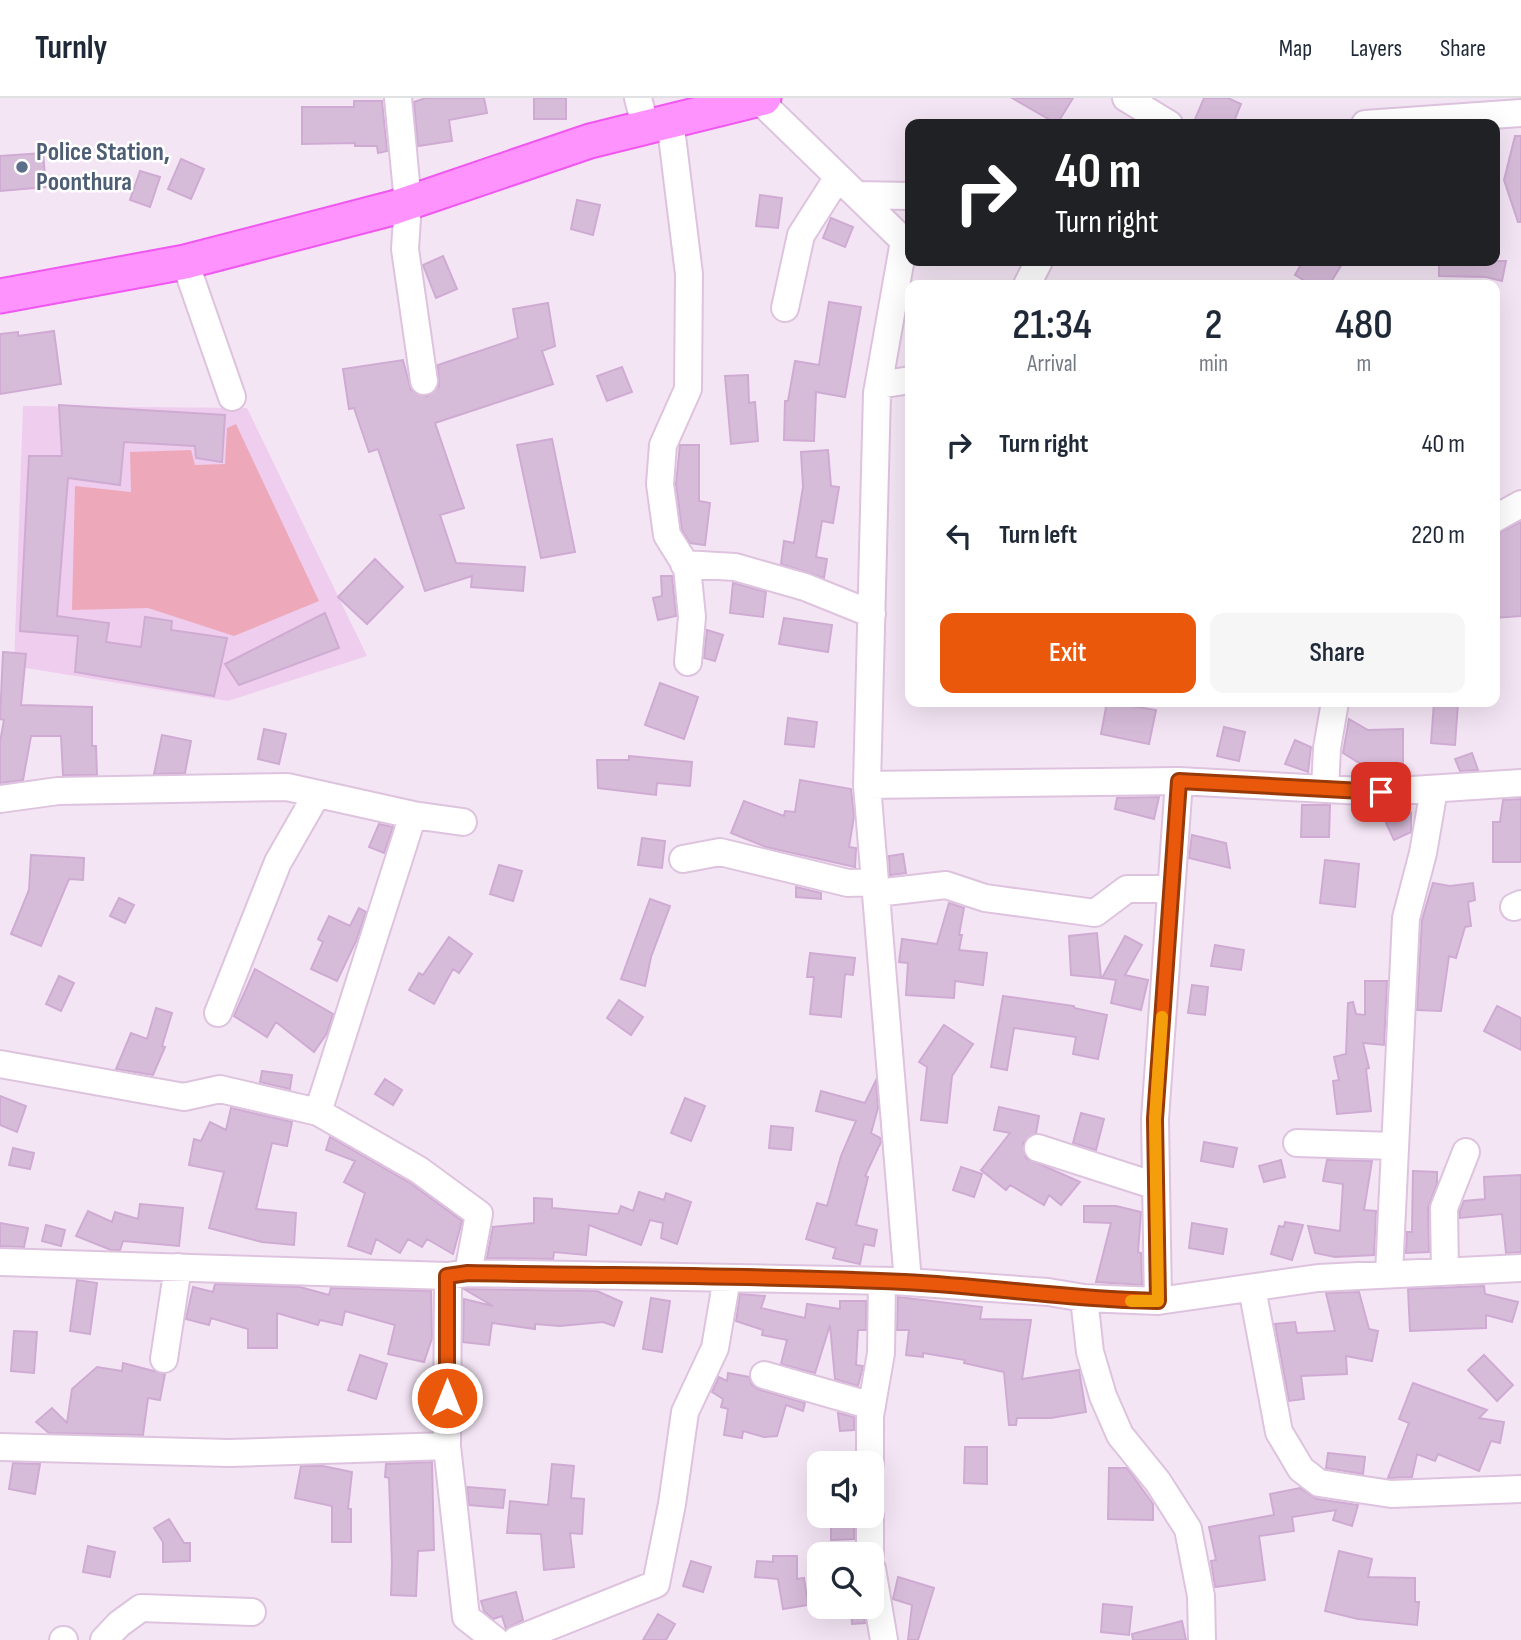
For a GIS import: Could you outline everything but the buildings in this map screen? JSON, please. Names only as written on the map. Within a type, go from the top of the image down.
[{"type":"main road","points":[[0,296],[185,262],[408,203],[651,114],[762,99]]},
{"type":"street","points":[[398,98],[408,203],[405,249],[424,381]]},
{"type":"street","points":[[1126,98],[1161,119]]},
{"type":"street","points":[[762,99],[904,242],[878,385],[867,785],[876,888],[895,1281],[872,1406],[870,1451]]},
{"type":"street","points":[[1435,119],[1521,113]]},
{"type":"street","points":[[651,114],[689,274],[688,390],[663,445],[660,484],[667,535],[684,564],[692,617],[688,662]]},
{"type":"street","points":[[785,308],[801,236],[838,177]]},
{"type":"street","points":[[857,195],[905,196]]},
{"type":"street","points":[[185,262],[232,397]]},
{"type":"street","points":[[878,385],[905,381]]},
{"type":"street","points":[[1500,516],[1521,504]]},
{"type":"street","points":[[684,564],[735,567],[805,587],[872,614]]},
{"type":"street","points":[[1325,789],[1327,748],[1334,707]]},
{"type":"street","points":[[867,785],[1179,781],[1381,792],[1521,783]]},
{"type":"street","points":[[1158,1301],[1155,1119],[1179,781]]},
{"type":"street","points":[[0,799],[58,791],[160,787],[245,790],[287,787],[413,815],[463,822]]},
{"type":"street","points":[[1389,1274],[1405,918],[1423,853],[1434,789]]},
{"type":"street","points":[[218,1013],[278,862],[317,794]]},
{"type":"street","points":[[318,1112],[413,815]]},
{"type":"street","points":[[683,859],[720,852],[876,888],[946,885],[985,898],[1095,913],[1127,889],[1171,889]]},
{"type":"street","points":[[0,1065],[184,1097],[220,1089],[318,1112],[419,1170],[479,1214],[458,1274],[447,1446],[466,1617],[503,1639],[656,1584],[672,1504],[685,1412],[715,1348],[727,1278]]},
{"type":"street","points":[[1297,1143],[1395,1146]]},
{"type":"street","points":[[1038,1148],[1156,1186]]},
{"type":"street","points":[[1445,1271],[1444,1208],[1466,1152]]},
{"type":"street","points":[[0,1262],[458,1274],[895,1281],[1048,1292],[1084,1298],[1158,1301],[1318,1278],[1521,1268]]},
{"type":"street","points":[[164,1359],[178,1267]]},
{"type":"street","points":[[1252,1289],[1279,1432],[1301,1469],[1319,1483],[1391,1494],[1521,1489]]},
{"type":"street","points":[[1084,1298],[1090,1352],[1103,1396],[1120,1435],[1158,1482],[1188,1528],[1201,1596],[1202,1640]]},
{"type":"street","points":[[764,1376],[872,1406]]},
{"type":"street","points":[[0,1447],[229,1452],[447,1446]]},
{"type":"street","points":[[104,1640],[141,1608],[252,1612]]},
{"type":"street","points":[[880,1619],[884,1640]]},
{"type":"shaded area","points":[[23,406],[247,408],[367,656],[228,701],[14,666]]},
{"type":"shaded area","points":[[236,424],[319,601],[234,636],[148,608],[72,610],[75,486],[131,492],[130,452],[191,450],[195,465],[225,464],[227,428]]},
{"type":"slow traffic","points":[[1131,1301],[1158,1301],[1155,1119],[1162,1017]]},
{"type":"place","name":"Police Station, Poonthura","points":[[22,167]]},
{"type":"route","points":[[447,1398],[447,1276],[468,1273],[894,1281],[1048,1292],[1096,1299],[1158,1301],[1155,1119],[1179,781],[1381,792]]}]
